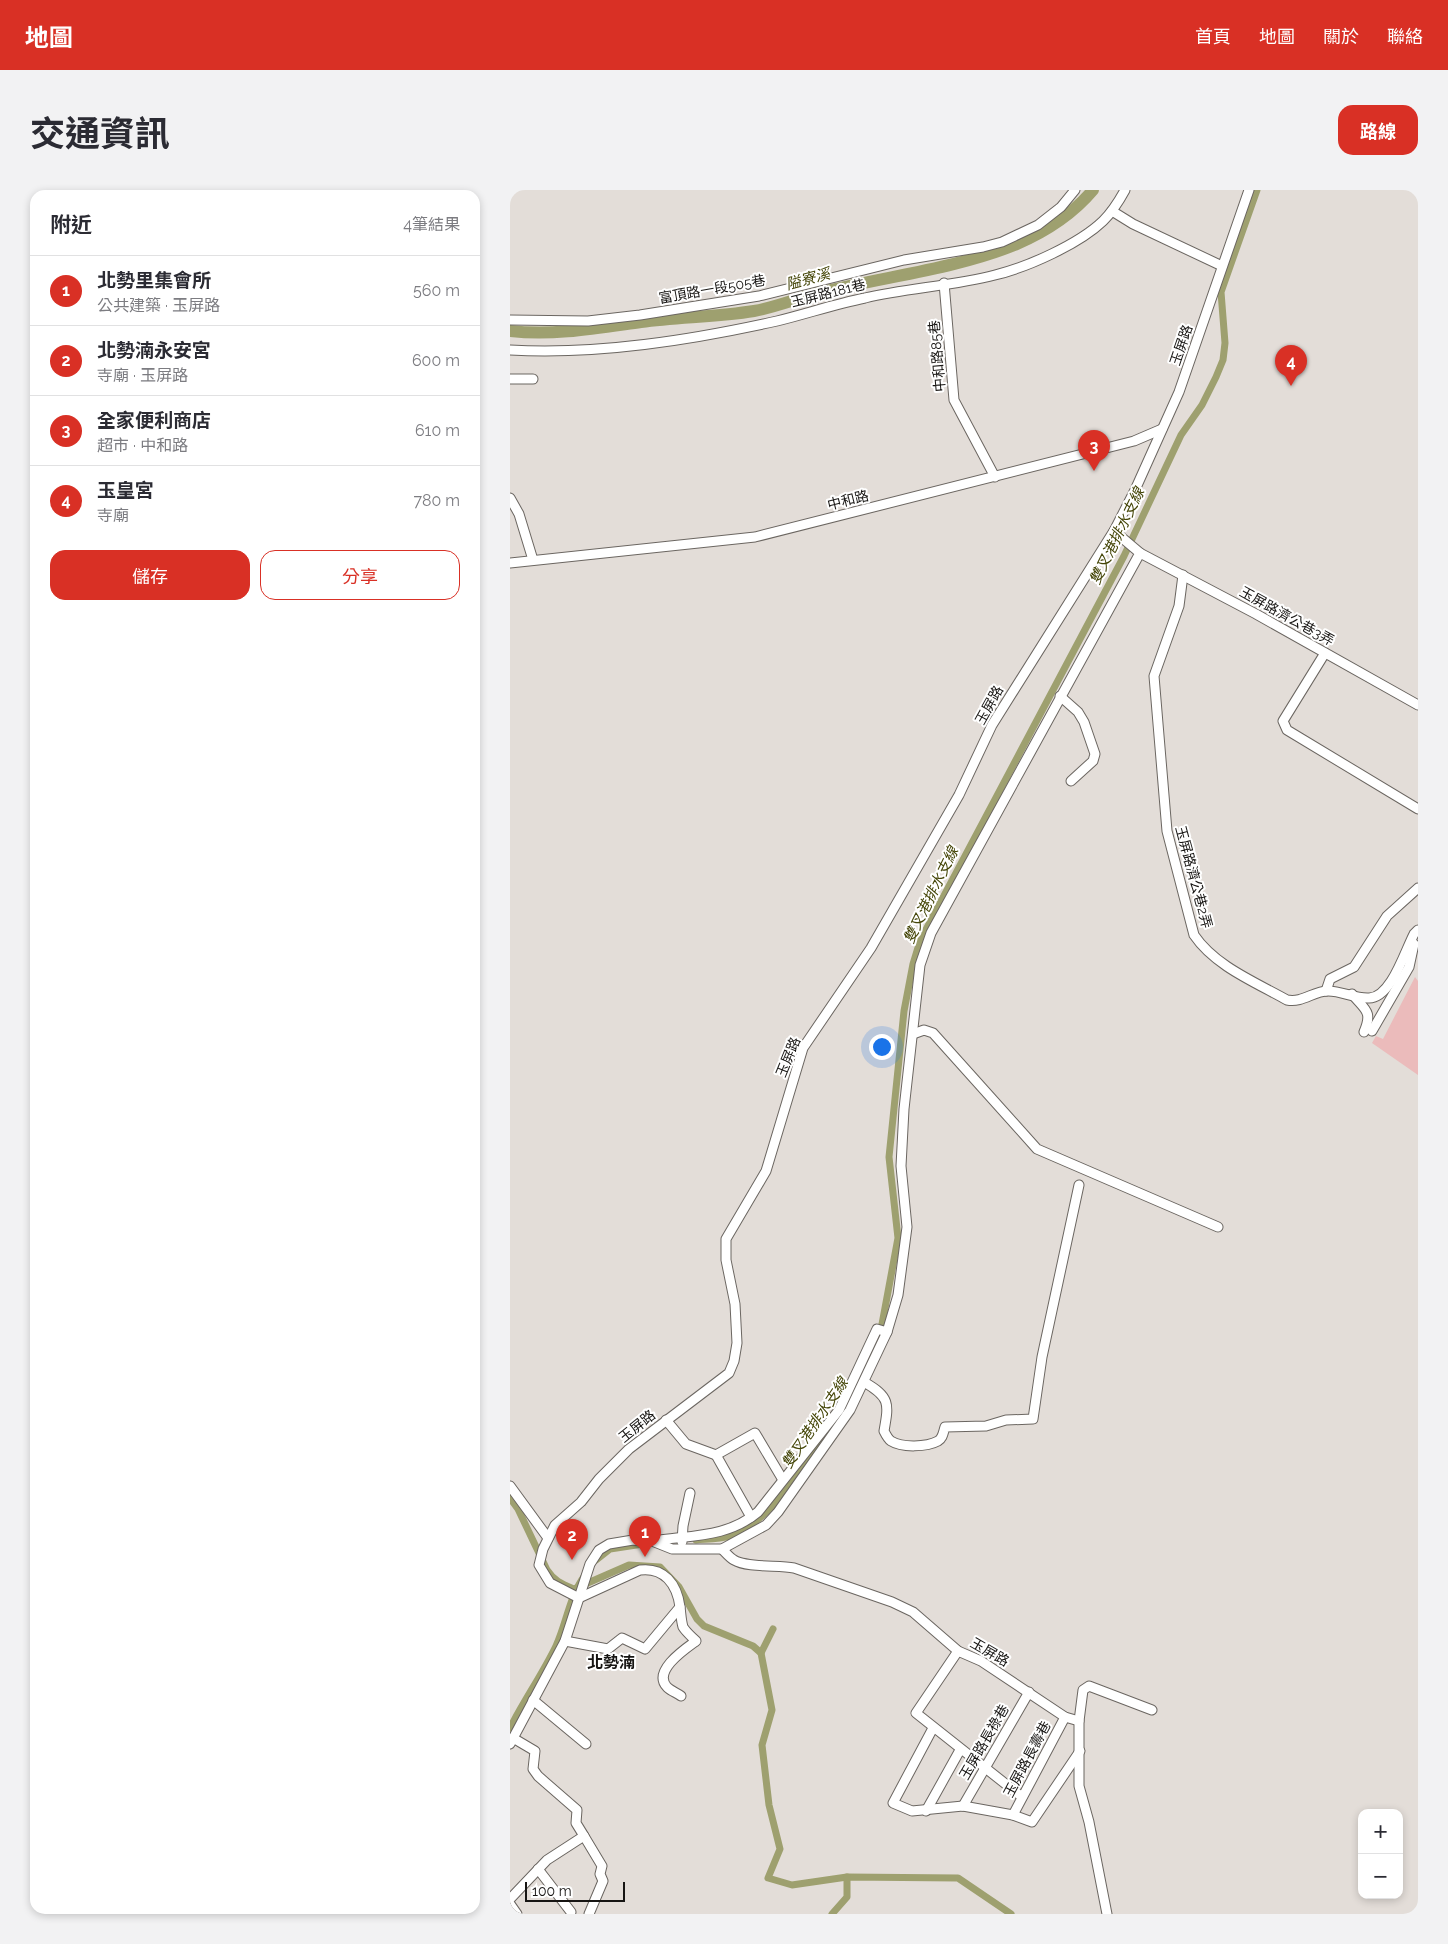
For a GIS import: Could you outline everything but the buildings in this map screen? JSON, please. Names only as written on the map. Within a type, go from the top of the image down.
[{"type":"street","name":"富頂路一段505巷","points":[[510,320],[588,321],[640,315],[759,296],[904,260],[983,247],[1002,242],[1038,225],[1061,207],[1075,190]]},
{"type":"street","name":"玉屏路181巷","points":[[510,350],[534,351],[606,347],[713,334],[779,320],[866,297],[996,275],[1032,261],[1093,229],[1112,211],[1125,190]]},
{"type":"street","name":"玉屏路","points":[[578,1594],[550,1583],[539,1565],[548,1538],[555,1525],[581,1502],[629,1449],[718,1383],[729,1372],[734,1361],[737,1343],[735,1304],[726,1260],[726,1239],[766,1171],[803,1048],[871,948],[959,796],[992,725],[1114,531],[1179,392],[1249,190]]},
{"type":"street","points":[[1112,211],[1133,224],[1222,266]]},
{"type":"street","name":"中和路85巷","points":[[944,283],[954,400],[995,477]]},
{"type":"street","points":[[510,379],[533,379]]},
{"type":"street","name":"中和路","points":[[510,563],[755,537],[1134,441],[1162,430]]},
{"type":"street","points":[[510,498],[519,514],[533,560]]},
{"type":"street","points":[[652,1541],[672,1549],[722,1549],[766,1525],[778,1512],[850,1410],[887,1332],[898,1295],[905,1252],[906,1228],[901,1166],[904,1109],[920,965],[931,934],[1140,553],[1114,531]]},
{"type":"street","name":"玉屏路濟公巷3弄","points":[[1140,553],[1183,574],[1418,705]]},
{"type":"street","name":"玉屏路濟公巷2弄","points":[[1183,574],[1178,606],[1154,676],[1168,836],[1191,927],[1204,948],[1230,968],[1287,1000],[1301,1000],[1326,991],[1369,998],[1380,996],[1395,975],[1414,934],[1418,930]]},
{"type":"street","points":[[1325,653],[1283,721],[1284,726],[1287,730],[1418,809]]},
{"type":"street","points":[[1060,696],[1078,712],[1084,722],[1095,754],[1093,761],[1071,782]]},
{"type":"street","points":[[1326,991],[1330,979],[1354,967],[1387,916],[1418,888]]},
{"type":"street","points":[[1352,994],[1368,1014],[1368,1031],[1409,967],[1418,935]]},
{"type":"street","points":[[913,1034],[924,1030],[933,1033],[1037,1149],[1218,1227]]},
{"type":"street","points":[[864,1382],[881,1392],[887,1401],[888,1412],[884,1431],[890,1440],[900,1444],[913,1445],[937,1441],[943,1436],[945,1427],[986,1426],[1006,1420],[1033,1418],[1042,1357],[1079,1184]]},
{"type":"street","points":[[589,1914],[604,1881],[600,1874],[602,1866],[576,1823],[577,1810],[538,1776],[533,1768],[535,1751],[511,1741],[565,1641],[578,1594],[590,1564],[599,1550],[609,1544],[633,1540],[652,1541],[682,1536],[708,1535],[727,1531],[751,1517],[839,1410],[877,1329],[887,1332]]},
{"type":"street","points":[[666,1420],[686,1444],[716,1455],[751,1517]]},
{"type":"street","points":[[716,1455],[755,1433],[783,1480]]},
{"type":"street","points":[[510,1486],[548,1538]]},
{"type":"street","points":[[681,1549],[690,1493]]},
{"type":"street","name":"玉屏路","points":[[722,1549],[734,1561],[745,1564],[778,1565],[794,1568],[892,1602],[913,1612],[958,1650],[981,1661],[1065,1717],[1079,1721]]},
{"type":"street","points":[[578,1594],[597,1590],[637,1572],[651,1569],[660,1571],[668,1579],[680,1607],[684,1628],[696,1641],[676,1658],[664,1672],[663,1678],[667,1687],[681,1696]]},
{"type":"street","points":[[565,1641],[608,1649],[622,1638],[645,1649],[680,1607]]},
{"type":"street","points":[[958,1650],[916,1713],[960,1750],[1022,1797]]},
{"type":"street","points":[[1108,1914],[1089,1822],[1079,1786],[1079,1721],[1083,1690],[1089,1686],[1152,1710]]},
{"type":"street","name":"玉屏路長祿巷","points":[[963,1806],[1029,1692]]},
{"type":"street","points":[[533,1700],[586,1744]]},
{"type":"street","name":"玉屏路長壽巷","points":[[1013,1815],[1065,1717]]},
{"type":"street","points":[[933,1728],[893,1803],[912,1811],[963,1806],[1013,1815],[1032,1822],[1080,1751]]},
{"type":"street","points":[[926,1811],[960,1750]]},
{"type":"street","points":[[510,1899],[547,1860],[584,1836]]},
{"type":"street","points":[[538,1869],[571,1912]]},
{"type":"street","points":[[510,1904],[517,1914]]},
{"type":"shaded area","points":[[1415,977],[1418,981],[1418,1075],[1372,1043],[1376,1036],[1383,1039]]},
{"type":"waterway","name":"隘寮溪","points":[[510,331],[543,333],[576,331],[655,320],[754,311],[847,286],[946,266],[994,253],[1039,234],[1068,215],[1093,190]]},
{"type":"waterway","name":"雙叉港排水支線","points":[[867,1365],[880,1335],[898,1238],[889,1157],[904,1011],[913,964],[920,941],[1124,556],[1181,435],[1202,405],[1216,377],[1223,360],[1225,343],[1221,292],[1257,190]]},
{"type":"waterway","name":"雙叉港排水支線","points":[[838,1420],[852,1398]]},
{"type":"waterway","name":"雙叉港排水支線","points":[[696,1540],[730,1536],[757,1520],[784,1493],[827,1435]]},
{"type":"waterway","points":[[510,1498],[518,1509],[547,1570],[559,1582],[574,1589],[629,1565],[660,1567],[679,1587],[697,1619],[704,1626],[753,1646],[761,1653]]},
{"type":"waterway","name":"雙叉港排水支線","points":[[596,1560],[610,1549],[643,1544]]},
{"type":"waterway","points":[[510,1728],[556,1646],[575,1592],[585,1575]]},
{"type":"waterway","points":[[773,1629],[761,1653],[772,1710],[762,1745],[769,1805],[780,1849],[768,1878],[792,1885],[847,1877],[958,1878],[1011,1914]]},
{"type":"waterway","points":[[832,1914],[847,1897],[847,1877]]},
{"type":"place","name":"玉皇宮","points":[[1291,386]]},
{"type":"place","name":"全家便利商店","points":[[1094,471]]},
{"type":"place","name":"北勢里集會所","points":[[645,1557]]},
{"type":"place","name":"北勢湳永安宮","points":[[572,1560]]},
{"type":"district","name":"北勢湳","points":[[611,1662]]}]
